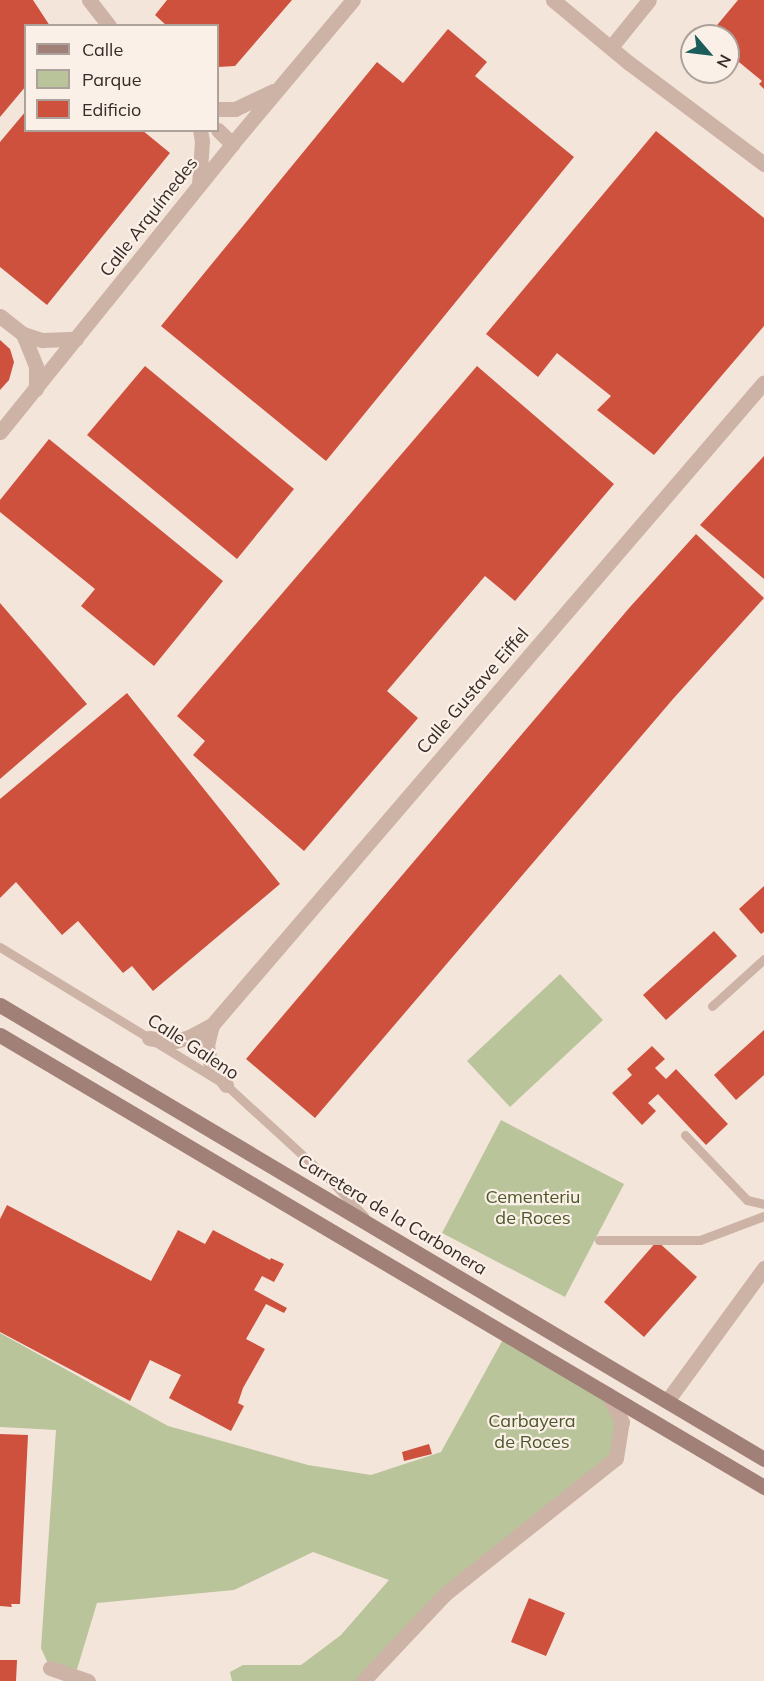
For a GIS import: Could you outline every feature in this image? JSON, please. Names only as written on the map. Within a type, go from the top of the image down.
[{"type":"street","points":[[88,0],[107,24]]},
{"type":"street","name":"Calle Arquímedes","points":[[0,432],[232,144],[353,0]]},
{"type":"street","points":[[553,0],[764,164]]},
{"type":"street","points":[[611,47],[649,0]]},
{"type":"street","points":[[219,109],[235,108],[278,89]]},
{"type":"street","points":[[219,131],[232,144]]},
{"type":"street","points":[[199,185],[202,141],[200,132]]},
{"type":"street","points":[[0,316],[23,334],[42,340],[76,339]]},
{"type":"street","points":[[23,334],[36,367],[36,389]]},
{"type":"street","name":"Calle Gustave Eiffel","points":[[149,1038],[171,1042],[189,1037],[212,1025],[764,382]]},
{"type":"street","name":"Carretera de la Carbonera","points":[[0,1005],[764,1459]]},
{"type":"street","points":[[212,1025],[207,1045],[210,1062],[226,1085]]},
{"type":"street","points":[[0,1035],[764,1487]]},
{"type":"street","points":[[666,1401],[764,1268]]},
{"type":"street","points":[[363,1681],[445,1594],[616,1458],[622,1422],[608,1394]]},
{"type":"street","points":[[50,1668],[88,1681]]},
{"type":"lane","name":"Calle Galeno","points":[[0,947],[226,1085],[332,1182],[374,1227]]},
{"type":"lane","points":[[712,1006],[764,959]]},
{"type":"lane","points":[[685,1135],[747,1200],[764,1204]]},
{"type":"lane","points":[[599,1240],[700,1239],[764,1216]]},
{"type":"green space","points":[[560,974],[603,1020],[510,1107],[467,1061]]},
{"type":"green space","name":"Cementeriu de Roces","points":[[501,1120],[624,1184],[565,1297],[442,1233]]},
{"type":"green space","name":"Carbayera de Roces","points":[[0,1333],[168,1426],[308,1465],[371,1475],[441,1452],[506,1334],[608,1394],[622,1422],[616,1458],[534,1520],[363,1681],[232,1681],[230,1672],[243,1665],[301,1665],[341,1635],[389,1580],[313,1552],[234,1590],[97,1603],[75,1676],[50,1668],[41,1648],[56,1430],[0,1427]]},
{"type":"building","points":[[0,0],[33,0],[49,24],[24,24],[24,88],[0,117]]},
{"type":"building","points":[[167,0],[292,0],[235,66],[219,67],[219,24],[165,24],[155,15]]},
{"type":"building","points":[[738,0],[764,0],[764,89],[759,84],[762,81],[740,63],[740,24],[718,24]]},
{"type":"building","points":[[448,29],[487,62],[475,76],[574,157],[326,461],[161,326],[377,62],[403,83]]},
{"type":"building","points":[[24,113],[24,132],[144,132],[170,153],[47,305],[0,267],[0,142]]},
{"type":"building","points":[[656,131],[764,218],[764,326],[654,455],[597,410],[611,396],[557,353],[538,377],[486,334]]},
{"type":"building","points":[[0,340],[10,349],[14,362],[9,380],[0,390]]},
{"type":"building","points":[[145,366],[294,489],[237,559],[87,435]]},
{"type":"building","points":[[477,366],[614,484],[515,601],[485,576],[387,691],[418,718],[304,851],[193,755],[205,741],[177,716]]},
{"type":"building","points":[[49,439],[223,581],[154,666],[81,606],[95,589],[0,512],[0,500]]},
{"type":"building","points":[[764,456],[764,579],[700,525]]},
{"type":"building","points":[[696,534],[764,598],[673,699],[315,1118],[246,1059],[630,607]]},
{"type":"building","points":[[0,603],[87,704],[0,779]]},
{"type":"building","points":[[127,693],[280,884],[153,991],[132,966],[123,973],[78,921],[62,935],[16,882],[0,898],[0,799]]},
{"type":"building","points":[[764,886],[764,932],[761,934],[739,909]]},
{"type":"building","points":[[714,931],[737,956],[666,1020],[643,995]]},
{"type":"building","points":[[764,1030],[764,1075],[736,1100],[714,1075]]},
{"type":"building","points":[[652,1046],[665,1059],[655,1068],[666,1079],[676,1069],[728,1124],[706,1145],[658,1094],[648,1103],[656,1111],[642,1125],[612,1093],[632,1075],[627,1069]]},
{"type":"building","points":[[7,1205],[151,1281],[178,1230],[205,1244],[213,1230],[270,1260],[271,1258],[284,1264],[274,1282],[262,1276],[254,1290],[287,1308],[284,1313],[266,1304],[246,1339],[265,1349],[243,1388],[238,1403],[244,1406],[231,1431],[169,1398],[181,1375],[150,1360],[130,1401],[0,1332],[0,1219]]},
{"type":"building","points":[[657,1241],[697,1277],[644,1337],[604,1302]]},
{"type":"building","points":[[0,1434],[28,1435],[20,1604],[11,1604],[12,1607],[0,1606]]},
{"type":"building","points":[[429,1444],[432,1454],[404,1461],[402,1452]]},
{"type":"building","points":[[529,1598],[565,1613],[546,1656],[511,1642]]},
{"type":"building","points":[[0,1660],[17,1660],[16,1681],[0,1681]]}]
